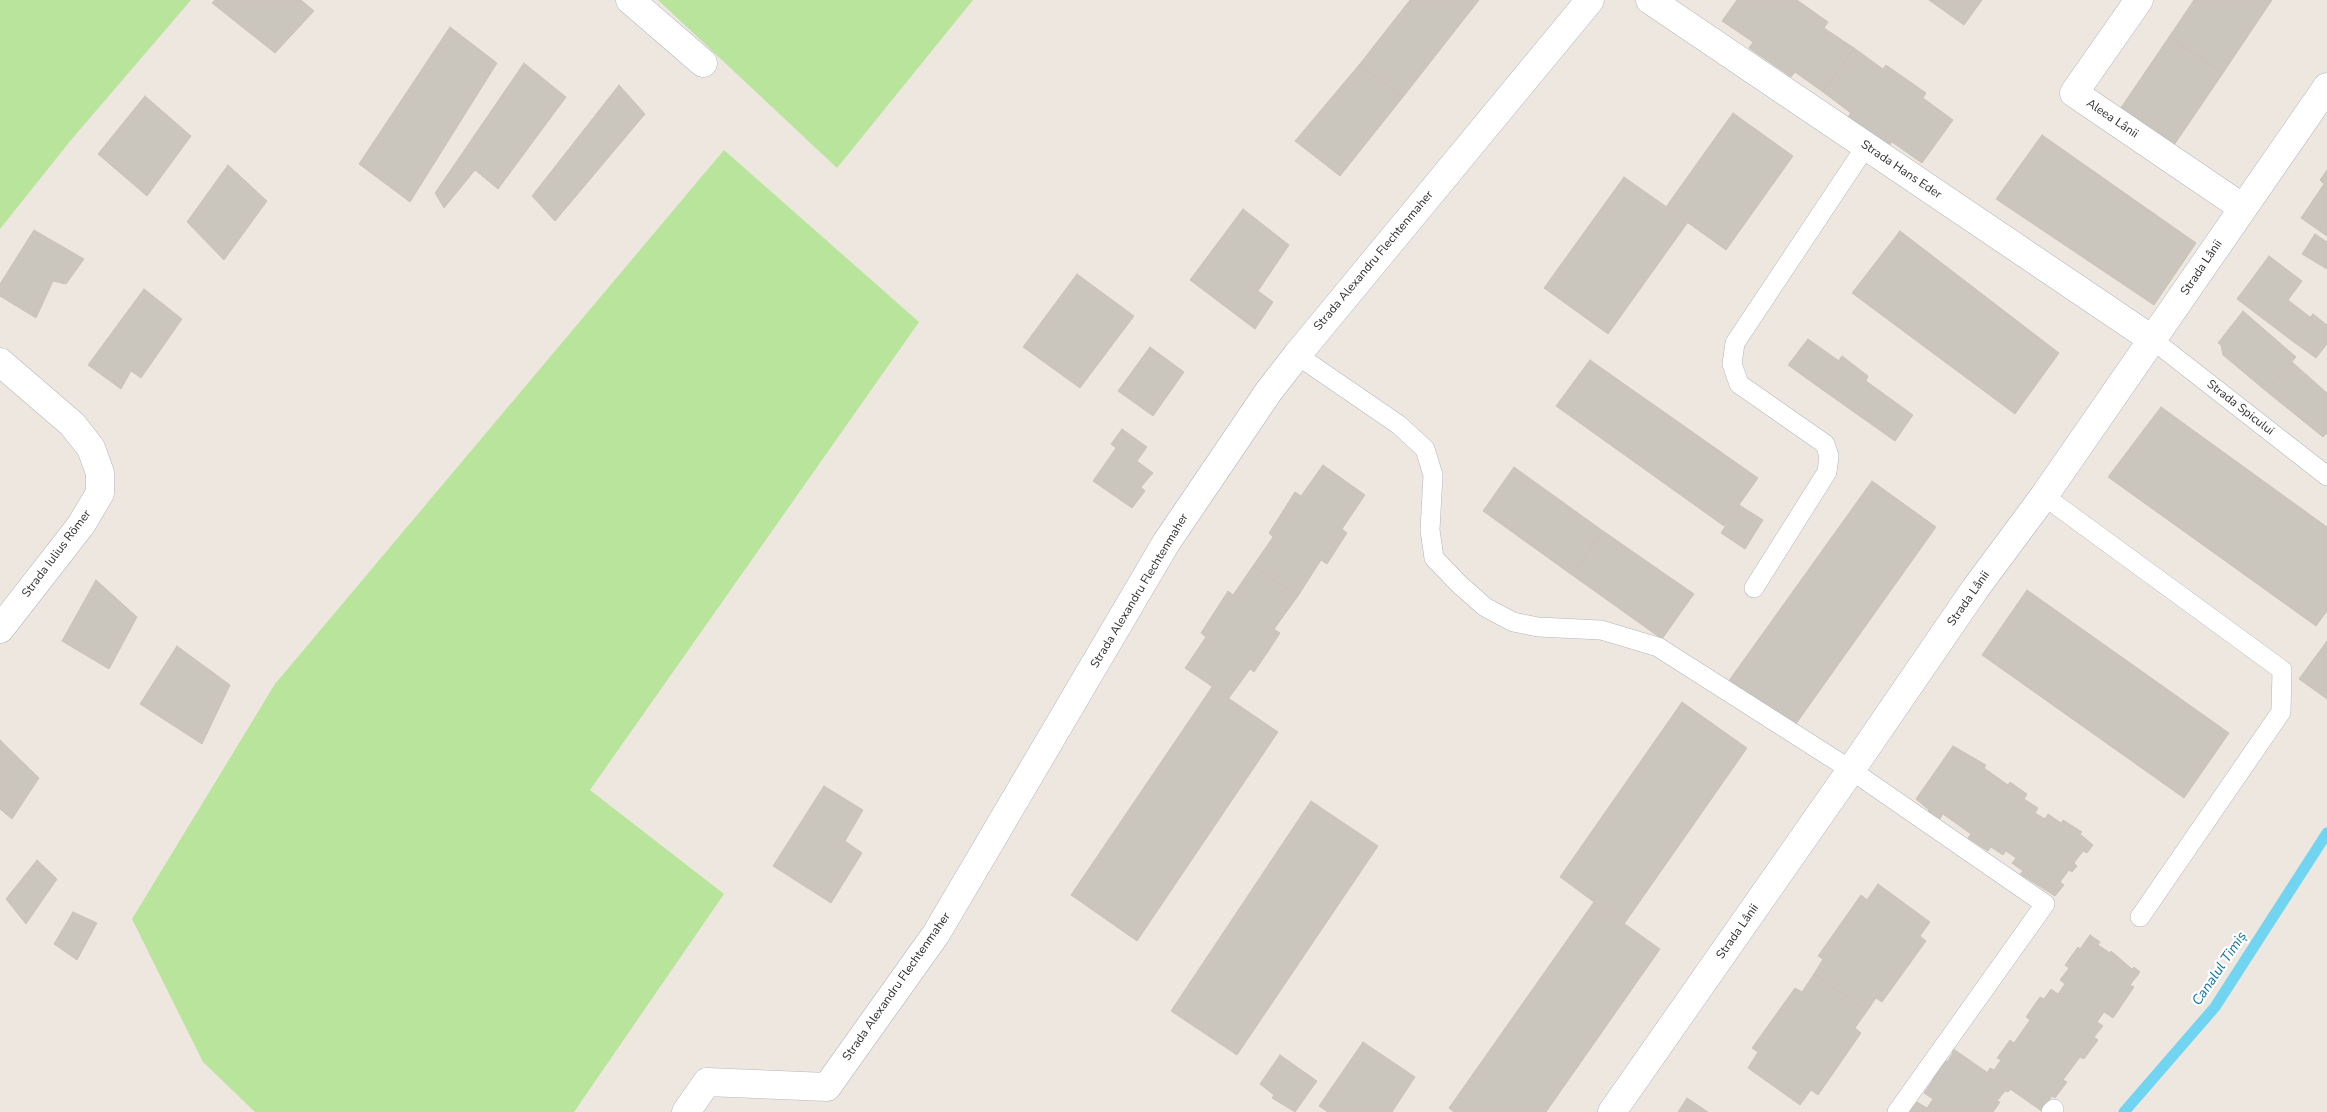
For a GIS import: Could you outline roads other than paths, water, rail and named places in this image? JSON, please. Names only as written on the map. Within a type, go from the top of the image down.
[{"type":"street","points":[[630,0],[703,62]]},
{"type":"street","name":"Strada Alexandru Flechtenmaher","points":[[686,1112],[707,1082],[827,1086],[936,934],[1166,543],[1269,391],[1296,355],[1590,0]]},
{"type":"street","name":"Strada Hans Eder","points":[[1650,0],[2153,340]]},
{"type":"street","name":"Aleea Lânii","points":[[2139,0],[2074,93],[2243,208]]},
{"type":"street","name":"Strada Lânii","points":[[1612,1112],[1852,770],[1969,597],[2044,496],[2153,340],[2327,87]]},
{"type":"street","name":"Strada Iulius Römer","points":[[0,362],[72,424],[91,448],[100,473],[100,493],[81,524],[0,629]]},
{"type":"lane","points":[[1754,588],[1827,472],[1829,456],[1826,444],[1739,384],[1732,364],[1734,343],[1866,146]]},
{"type":"lane","name":"Strada Spicului","points":[[2153,340],[2327,476]]},
{"type":"lane","points":[[1296,355],[1399,425],[1425,449],[1433,475],[1430,530],[1434,558],[1485,607],[1513,622],[1538,627],[1601,630],[1658,647],[1852,770],[2045,904],[1897,1112]]},
{"type":"lane","points":[[2044,496],[2282,670],[2281,712],[2140,917]]},
{"type":"waterway","name":"Canalul Timiș","points":[[2124,1112],[2215,1007],[2327,833]]}]
